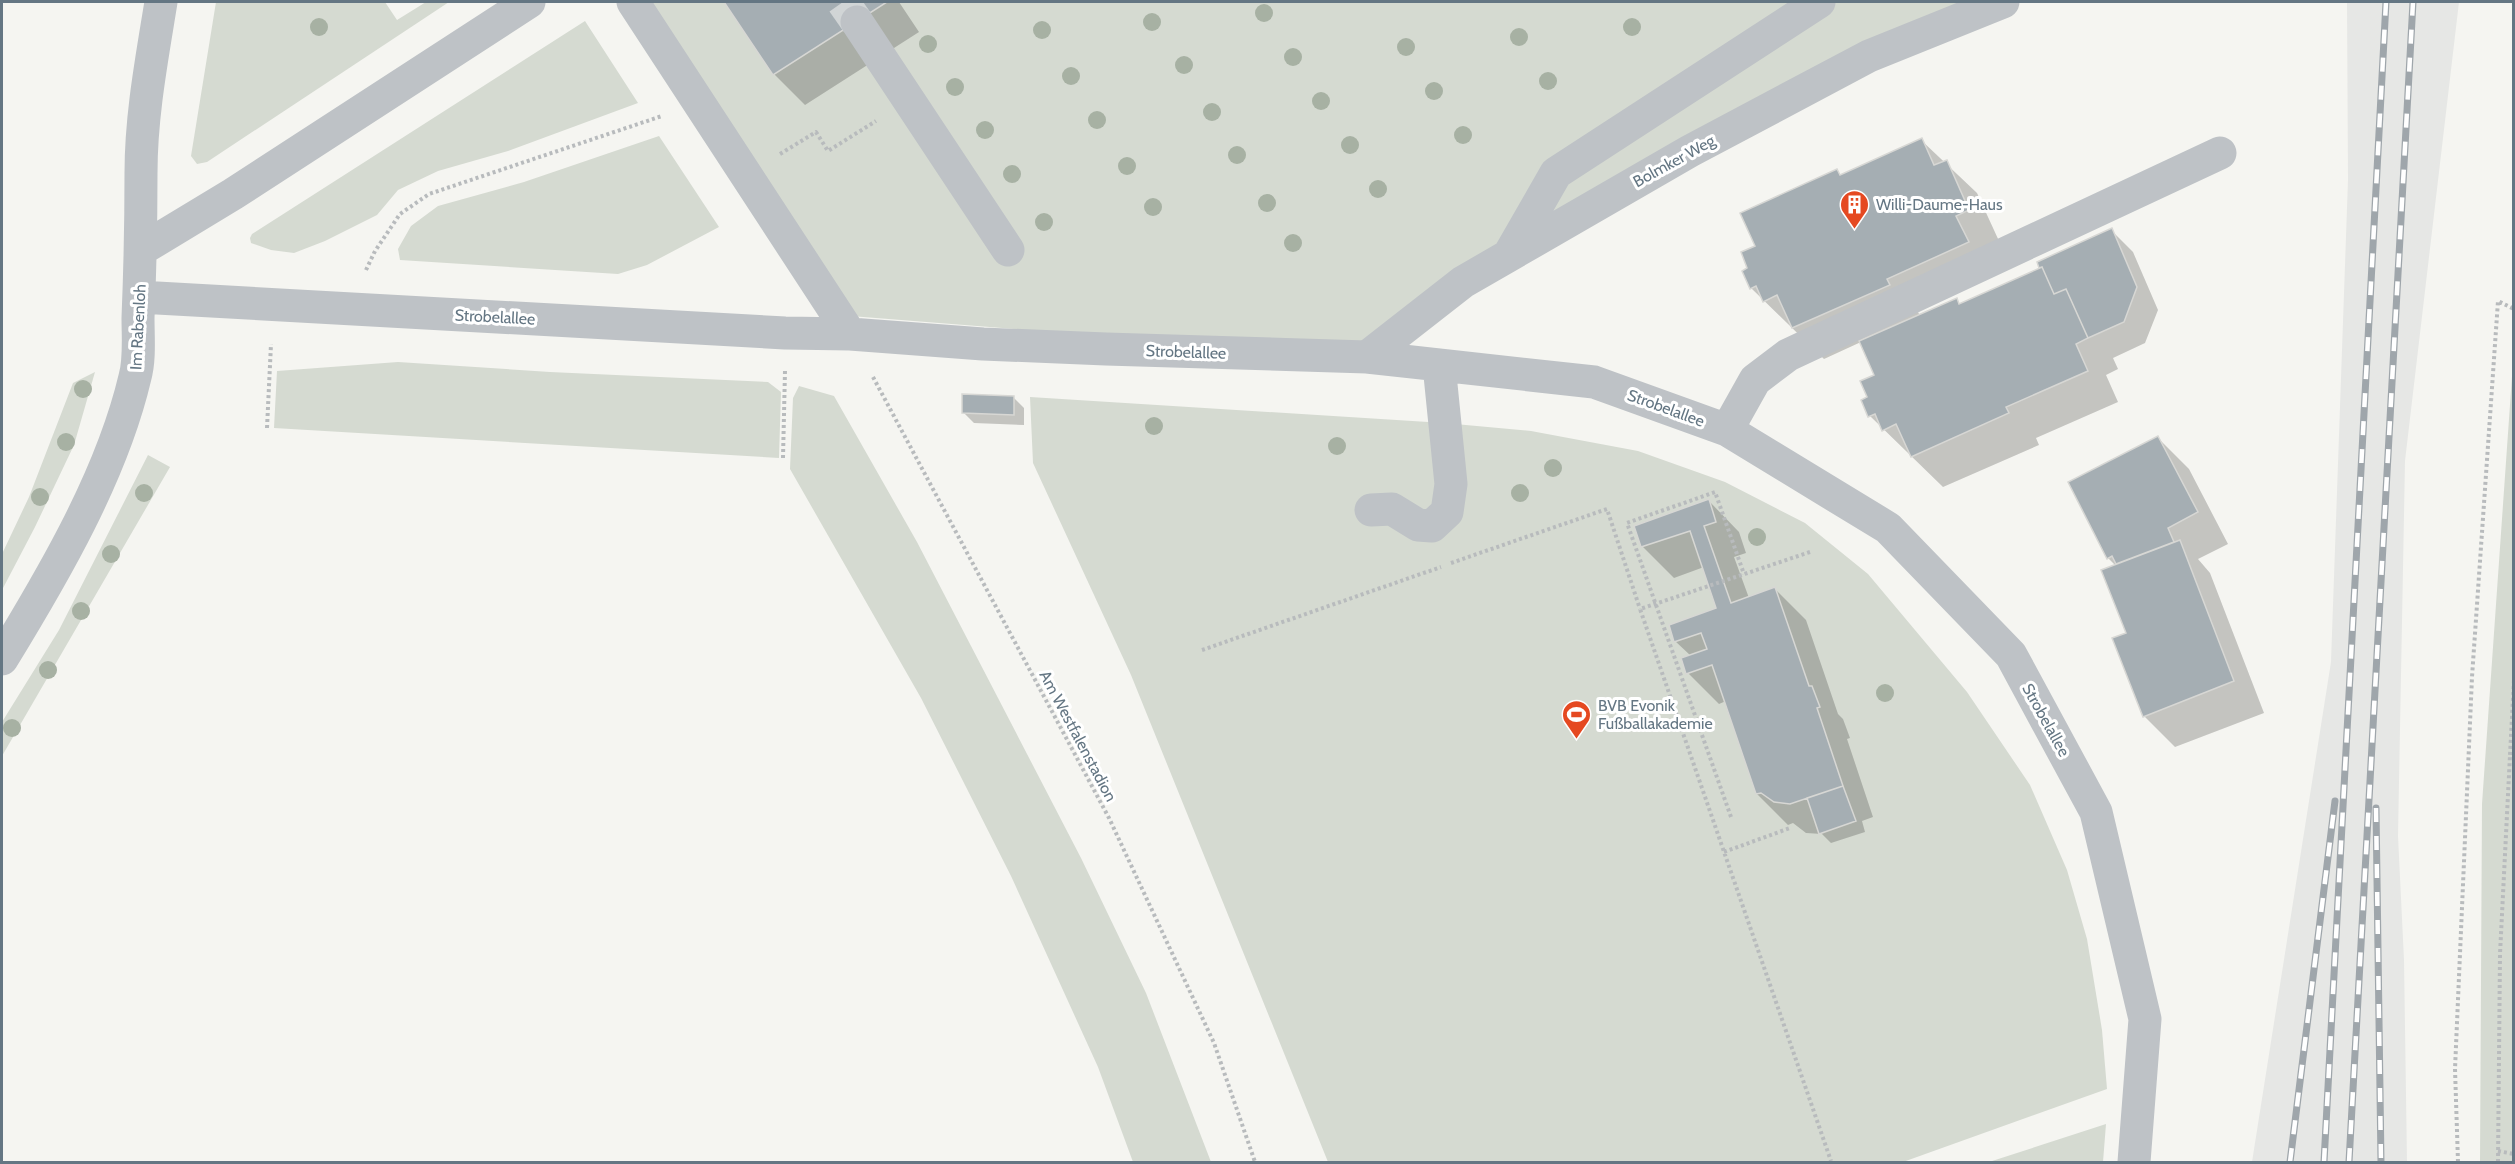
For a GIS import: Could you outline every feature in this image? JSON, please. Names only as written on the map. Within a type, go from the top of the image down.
[{"type":"street","name":"Im Rabenloh","points":[[2,659],[35,605],[92,498],[119,429],[136,375],[142,249],[141,169],[148,77],[161,2]]},
{"type":"street","points":[[142,249],[233,194],[529,2]]},
{"type":"street","points":[[633,2],[850,334]]},
{"type":"street","points":[[1508,256],[1556,173],[1819,2]]},
{"type":"street","name":"Bolmker Weg","points":[[1367,357],[1463,282],[1690,151],[1869,56],[2003,2]]},
{"type":"street","points":[[857,22],[1008,250]]},
{"type":"street","points":[[1727,430],[1755,380],[1788,355],[2220,153]]},
{"type":"street","name":"Strobelallee","points":[[139,297],[785,333],[850,334],[983,344],[1367,357],[1594,382],[1727,430],[1888,528],[2011,655],[2096,812],[2145,1019],[2134,1162]]},
{"type":"street","points":[[1371,510],[1392,509],[1418,525],[1432,526],[1447,512],[1450,484],[1439,365]]},
{"type":"path","points":[[349,309],[375,251],[400,214],[429,194],[699,103]]},
{"type":"path","points":[[747,176],[816,132],[828,151],[865,128]]},
{"type":"path","points":[[2458,1162],[2456,1069],[2472,677],[2498,301],[2514,309]]},
{"type":"path","points":[[267,428],[271,356],[269,304]]},
{"type":"path","name":"Am Westfalenstadion","points":[[850,334],[1109,818],[1214,1043],[1255,1162]]},
{"type":"path","points":[[783,458],[784,408]]},
{"type":"path","points":[[1731,817],[1627,523],[1715,492],[1744,574]]},
{"type":"path","points":[[1202,650],[1607,509],[1831,1161]]},
{"type":"path","points":[[1640,609],[1810,552]]},
{"type":"path","points":[[2498,1162],[2500,954],[2512,756],[2514,680]]},
{"type":"path","points":[[1724,852],[1790,828]]},
{"type":"path","points":[[2498,1151],[2514,1154]]},
{"type":"shaded area","points":[[216,2],[385,2],[397,20],[426,2],[449,2],[207,162],[197,164],[191,156]]},
{"type":"shaded area","points":[[636,2],[2006,2],[1830,76],[1367,357],[838,315]]},
{"type":"shaded area","points":[[2347,2],[2459,2],[2405,461],[2398,836],[2404,960],[2407,1162],[2252,1162],[2331,662],[2348,180]]},
{"type":"shaded area","points":[[585,21],[638,103],[508,151],[438,171],[398,190],[377,215],[325,241],[294,253],[271,250],[251,243],[252,234]]},
{"type":"shaded area","points":[[659,136],[719,227],[647,265],[618,274],[400,260],[398,249],[411,226],[438,206],[524,182]]},
{"type":"shaded area","points":[[398,362],[768,382],[781,392],[779,458],[274,428],[277,371]]},
{"type":"shaded area","points":[[2513,362],[2514,1162],[2480,1162],[2482,804]]},
{"type":"shaded area","points":[[95,372],[74,445],[2,590],[2,554],[29,497],[73,383]]},
{"type":"shaded area","points":[[799,386],[834,396],[917,542],[1081,858],[1146,993],[1211,1162],[1133,1162],[1098,1067],[1011,876],[921,698],[790,469],[793,398]]},
{"type":"shaded area","name":"BVB Evonik Fußballakademie","points":[[1030,397],[1444,423],[1531,431],[1638,451],[1725,482],[1805,523],[1868,574],[1967,692],[2030,785],[2067,870],[2087,939],[2102,1030],[2107,1089],[1903,1162],[1328,1162],[1131,675],[1033,463]]},
{"type":"shaded area","points":[[148,455],[170,467],[2,756],[2,722],[59,630]]},
{"type":"shaded area","points":[[2106,1124],[2103,1162],[1989,1162]]},
{"type":"building","points":[[724,2],[887,2],[773,75]]},
{"type":"building","name":"Willi-Daume-Haus","points":[[1922,138],[1934,165],[1947,160],[1969,210],[1956,216],[1969,242],[1887,279],[1890,285],[1792,328],[1777,295],[1763,302],[1756,286],[1750,289],[1742,271],[1747,268],[1741,252],[1755,246],[1740,213],[1837,169],[1840,175]]},
{"type":"building","points":[[2112,228],[2137,287],[2124,322],[2088,338],[2066,289],[2054,294],[2042,267],[2039,268],[2037,262]]},
{"type":"building","points":[[2042,267],[2054,294],[2066,289],[2088,338],[2076,344],[2088,371],[2006,407],[2009,413],[1911,457],[1896,424],[1882,431],[1875,414],[1868,417],[1861,400],[1867,397],[1860,381],[1874,375],[1859,341],[1957,298],[1959,304]]},
{"type":"building","points":[[962,394],[1014,396],[1014,415],[962,413]]},
{"type":"building","points":[[2158,436],[2198,512],[2168,528],[2174,542],[2116,564],[2112,556],[2107,559],[2068,482]]},
{"type":"building","points":[[1709,499],[1716,522],[1704,526],[1731,603],[1775,587],[1809,686],[1812,686],[1820,707],[1817,708],[1843,786],[1790,804],[1774,802],[1761,793],[1756,794],[1712,665],[1686,674],[1681,658],[1707,649],[1701,633],[1674,642],[1669,625],[1716,608],[1690,531],[1641,547],[1634,526]]},
{"type":"building","points":[[2180,540],[2234,681],[2143,717],[2112,638],[2126,633],[2101,570]]},
{"type":"building","points":[[1843,786],[1856,821],[1819,834],[1807,798]]},
{"type":"tunnel","points":[[843,2],[857,22]]},
{"type":"railway","points":[[2324,1162],[2386,2]]},
{"type":"railway","points":[[2349,1162],[2413,2]]},
{"type":"railway","points":[[2290,1162],[2335,801]]},
{"type":"railway","points":[[2376,808],[2381,1162]]},
{"type":"place","name":"Willi-Daume-Haus","points":[[1855,230]]},
{"type":"place","name":"BVB Evonik Fußballakademie","points":[[1577,740]]}]
